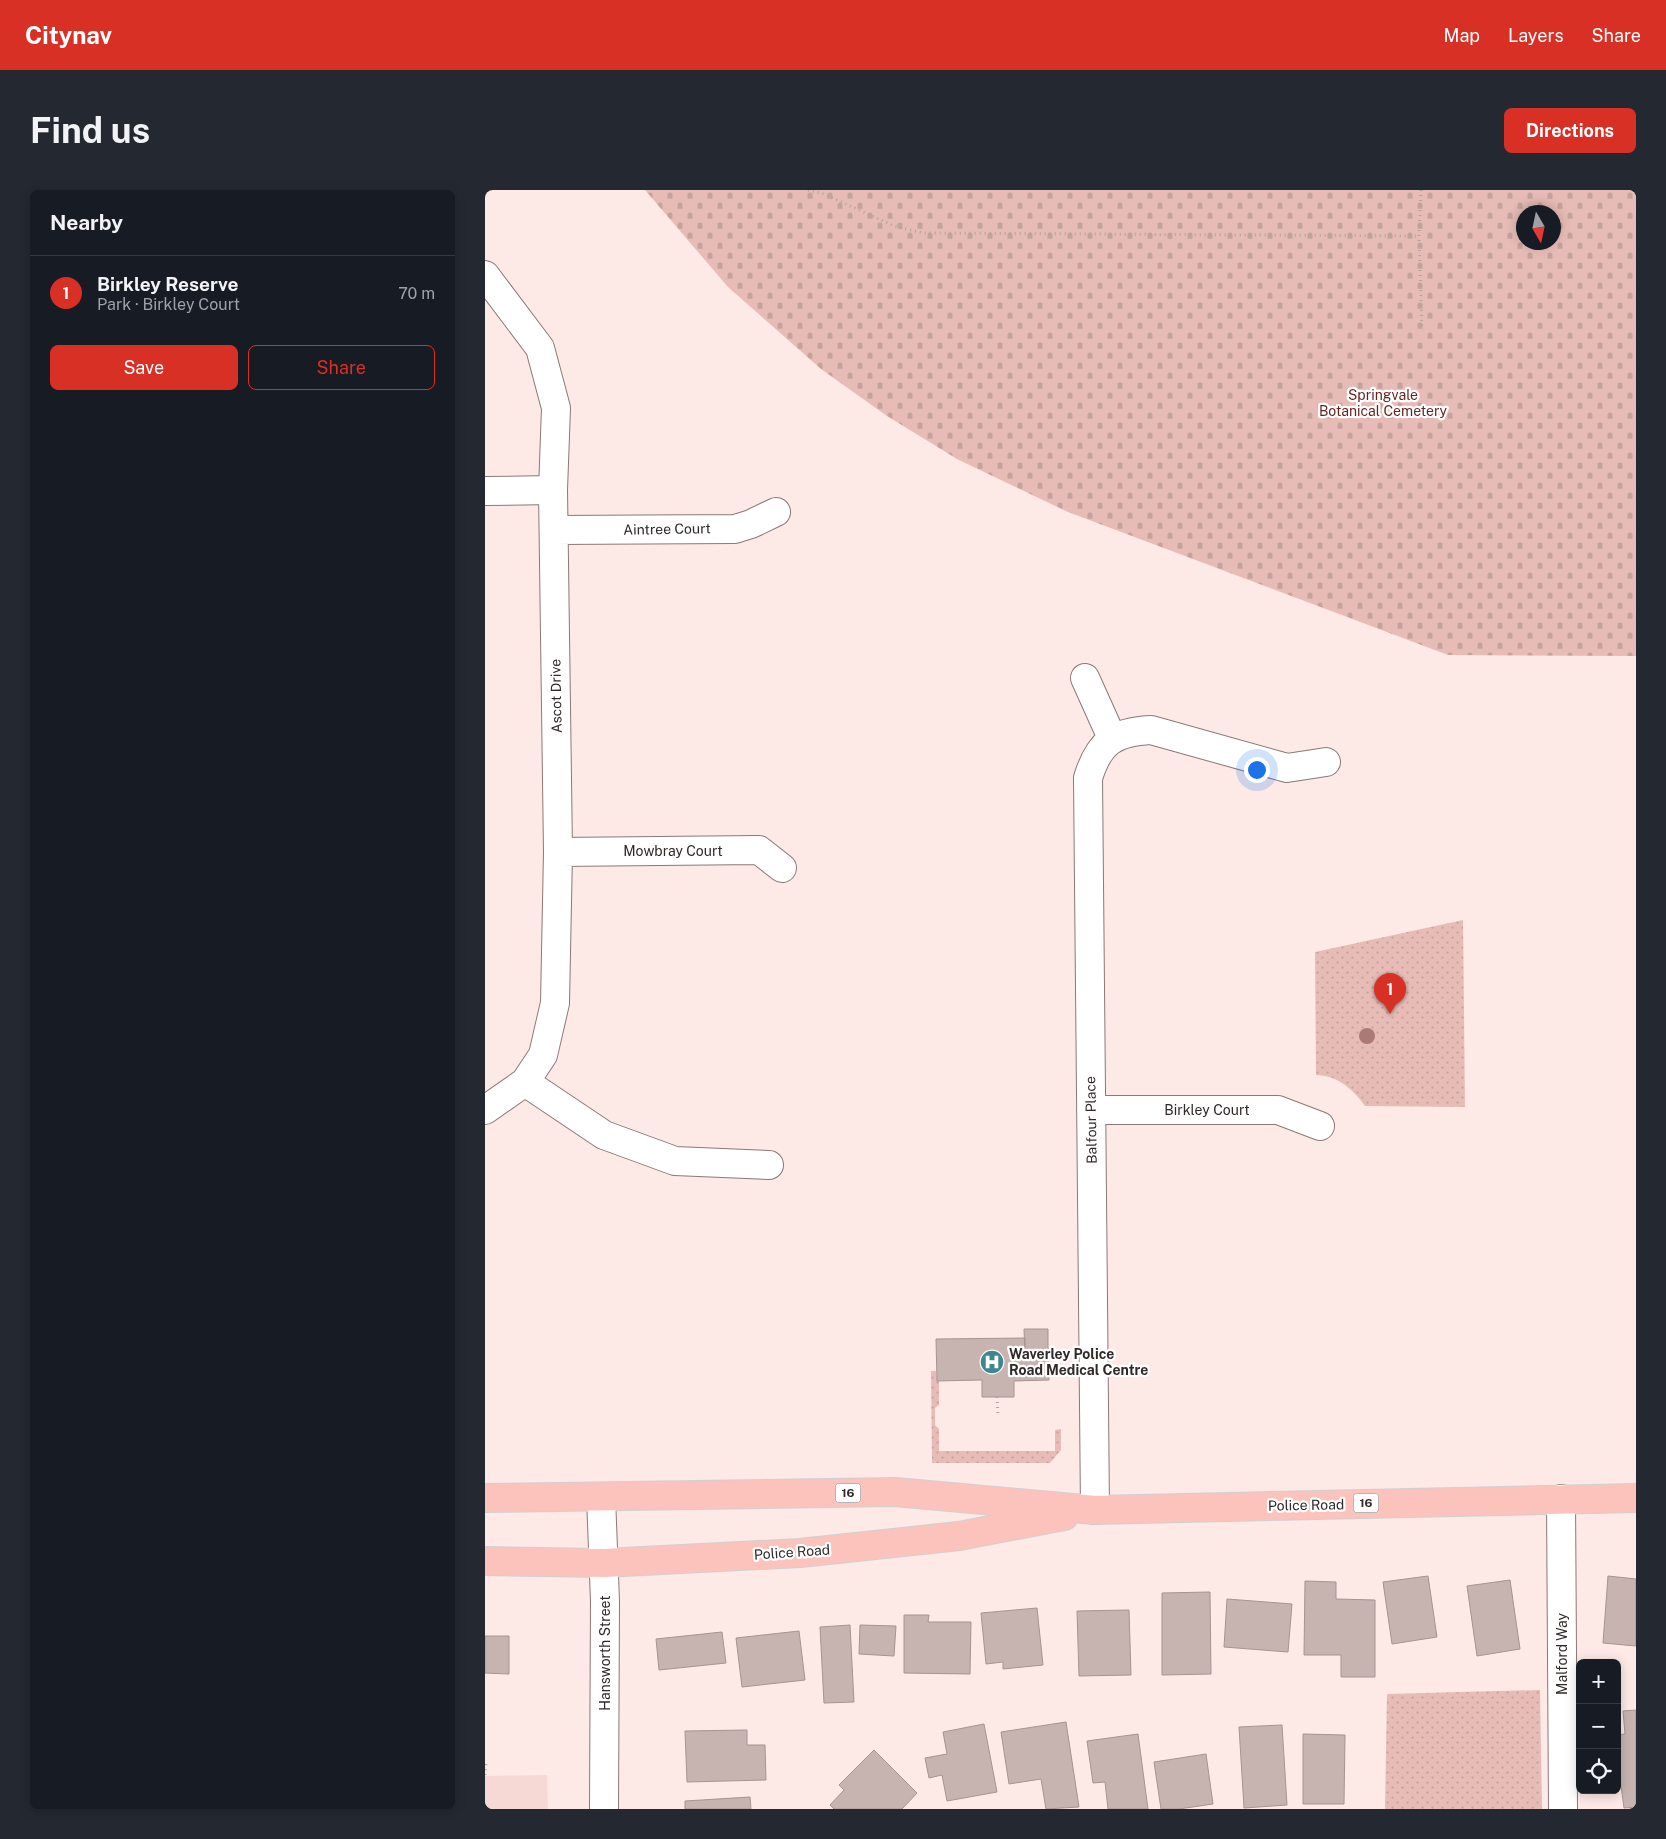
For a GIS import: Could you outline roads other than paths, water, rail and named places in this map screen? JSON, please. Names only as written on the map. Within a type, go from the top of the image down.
[{"type":"main road","name":"Police Road","points":[[485,1498],[895,1492],[1095,1510],[1636,1498]]},
{"type":"main road","name":"Police Road","points":[[485,1562],[604,1563],[800,1553],[959,1536],[1095,1510]]},
{"type":"street","name":"Ascot Drive","points":[[485,275],[540,348],[555,408],[553,490],[558,852],[555,1003],[543,1055],[525,1082],[485,1110]]},
{"type":"street","points":[[485,491],[553,490]]},
{"type":"street","name":"Aintree Court","points":[[554,530],[735,529],[751,524],[776,512]]},
{"type":"street","points":[[1085,678],[1112,738],[1130,731],[1151,730],[1287,768],[1326,762]]},
{"type":"street","name":"Balfour Place","points":[[1095,1510],[1088,778],[1101,748],[1112,738]]},
{"type":"street","name":"Mowbray Court","points":[[558,852],[759,850],[782,868]]},
{"type":"street","points":[[525,1082],[604,1135],[675,1161],[769,1165]]},
{"type":"street","name":"Birkley Court","points":[[1091,1110],[1278,1110],[1320,1126]]},
{"type":"street","name":"Hansworth Street","points":[[601,1497],[604,1563],[604,1809]]},
{"type":"street","name":"Malford Way","points":[[1561,1499],[1563,1809]]},
{"type":"place","name":"Birkley Reserve","points":[[1390,1014]]},
{"type":"place","name":"Waverley Police Road Medical Centre","points":[[992,1362]]},
{"type":"park label","name":"Springvale Botanical Cemetery","points":[[1383,404]]}]
